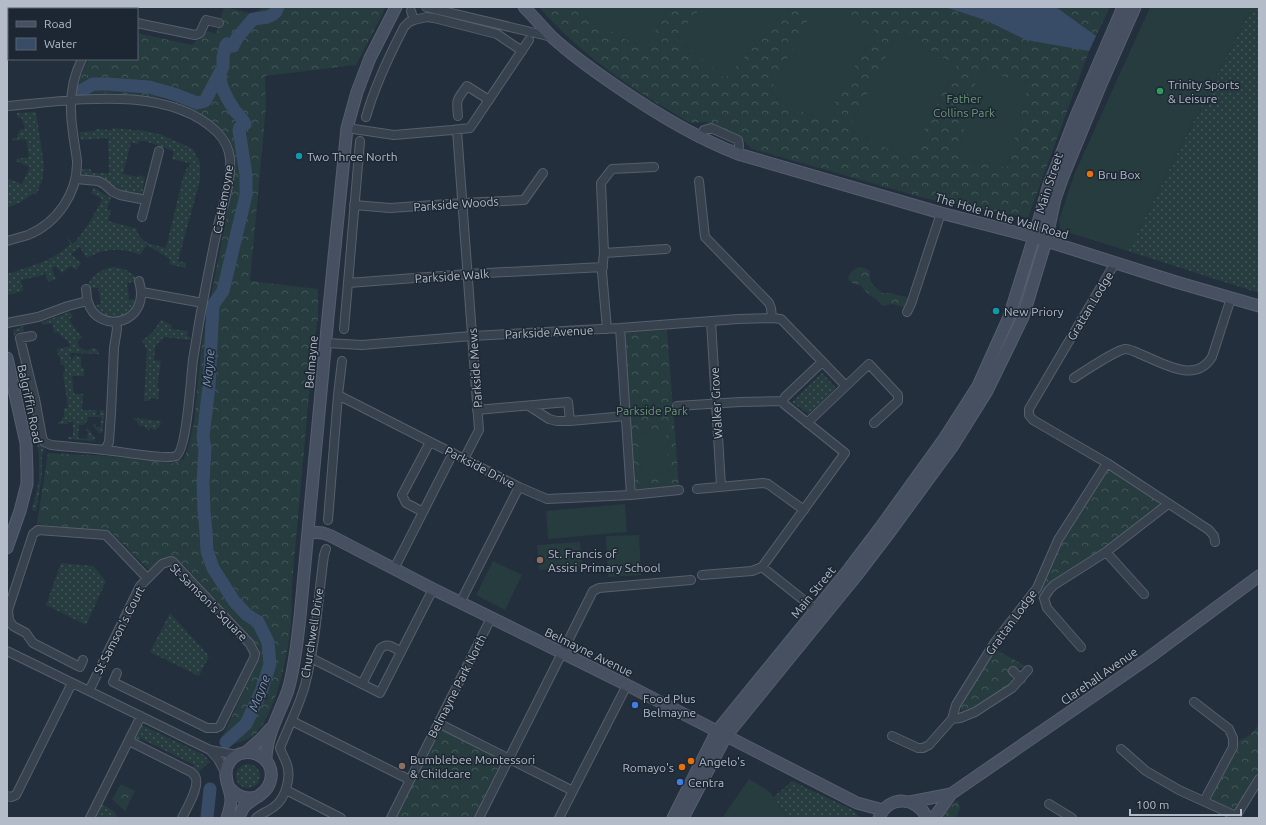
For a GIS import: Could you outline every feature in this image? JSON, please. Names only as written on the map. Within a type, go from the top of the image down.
[{"type":"street","name":"Belmayne","points":[[238,818],[244,807],[265,791],[271,782],[270,767],[266,760],[267,745],[282,705],[292,672],[300,617],[347,128],[357,92],[370,58],[396,7]]},
{"type":"street","points":[[426,7],[553,37]]},
{"type":"street","name":"The Hole in the Wall Road","points":[[524,7],[553,37],[585,65],[646,108],[699,138],[738,154],[941,213],[1046,241],[1259,306]]},
{"type":"street","name":"Main Street","points":[[673,818],[722,734],[849,569],[982,388],[1009,318],[1049,184],[1100,58],[1123,7]]},
{"type":"street","name":"Main Street","points":[[683,818],[722,734],[858,574],[952,447],[982,388],[1023,317],[1046,241],[1055,199],[1062,179],[1101,84],[1136,7]]},
{"type":"street","points":[[411,11],[414,20]]},
{"type":"street","points":[[366,117],[374,90],[385,63],[408,22],[427,17],[497,34],[522,50]]},
{"type":"street","points":[[138,23],[195,35],[200,33],[206,20],[219,23]]},
{"type":"street","points":[[347,128],[394,135],[470,128],[529,40]]},
{"type":"street","points":[[7,240],[28,234],[43,226],[56,216],[70,194],[76,179],[77,161],[70,117],[71,101],[74,79],[82,60]]},
{"type":"street","points":[[458,116],[456,103],[467,86],[489,100]]},
{"type":"street","name":"Castlemoyne","points":[[7,106],[91,99],[118,99],[160,103],[177,108],[204,122],[217,132],[228,148],[230,159],[229,175],[209,268],[193,360],[183,444],[179,454],[170,457],[51,445],[44,442],[20,338],[32,336]]},
{"type":"street","name":"Parkside Mews","points":[[455,130],[468,274],[479,430],[464,459]]},
{"type":"street","points":[[344,329],[360,141]]},
{"type":"street","points":[[142,217],[159,151]]},
{"type":"street","points":[[607,329],[602,272],[604,253],[601,182],[612,169],[654,167]]},
{"type":"street","name":"Parkside Woods","points":[[354,205],[390,208],[524,200],[543,173]]},
{"type":"street","points":[[76,179],[98,181],[113,192],[120,195],[146,200]]},
{"type":"street","points":[[699,181],[705,237],[769,303],[772,318],[780,319],[846,386]]},
{"type":"street","points":[[907,312],[941,213]]},
{"type":"street","points":[[604,253],[666,249]]},
{"type":"street","name":"Grattan Lodge","points":[[1115,263],[1029,409],[1029,415],[1033,420],[1107,463],[1209,530],[1214,536],[1216,542]]},
{"type":"street","name":"Parkside Walk","points":[[348,283],[468,274],[603,267]]},
{"type":"street","points":[[86,289],[87,301],[94,313],[102,319],[110,322],[116,322],[128,318],[140,305],[142,292],[140,281]]},
{"type":"street","points":[[142,292],[203,303]]},
{"type":"street","points":[[1074,378],[1124,349],[1133,350],[1177,370],[1191,371],[1202,368],[1212,357],[1231,298]]},
{"type":"street","points":[[7,323],[38,317],[87,301]]},
{"type":"street","name":"Parkside Avenue","points":[[326,343],[362,345],[472,336],[772,318]]},
{"type":"street","name":"Walker Grove","points":[[711,321],[721,486]]},
{"type":"street","points":[[105,450],[108,442],[111,413],[114,348],[117,329],[116,322]]},
{"type":"street","points":[[620,328],[631,495]]},
{"type":"street","name":"Balgriffin Road","points":[[7,358],[26,443],[27,484],[20,511],[7,548]]},
{"type":"street","points":[[328,520],[342,362]]},
{"type":"street","points":[[783,401],[785,397],[822,362]]},
{"type":"street","points":[[807,423],[869,364],[898,395],[898,401],[874,423]]},
{"type":"street","name":"Parkside Drive","points":[[338,395],[547,500],[631,495],[679,490]]},
{"type":"street","points":[[677,406],[783,401]]},
{"type":"street","points":[[702,575],[752,571],[762,567],[845,453],[785,406],[783,401]]},
{"type":"street","points":[[478,410],[568,402],[570,421]]},
{"type":"street","points":[[529,406],[549,419],[557,422],[626,416]]},
{"type":"street","points":[[423,512],[406,504],[402,495],[430,442]]},
{"type":"street","points":[[394,569],[453,453]]},
{"type":"street","name":"Grattan Lodge","points":[[892,736],[918,748],[923,748],[929,745],[952,719],[956,705],[995,642],[1037,588],[1058,540],[1107,463]]},
{"type":"street","points":[[697,489],[763,483],[768,484],[804,510]]},
{"type":"street","points":[[460,603],[519,487]]},
{"type":"street","name":"Grattan Lodge","points":[[1081,647],[1047,608],[1044,598],[1054,585],[1106,552],[1168,504]]},
{"type":"street","name":"St Samson's Court","points":[[83,660],[80,667],[35,645],[26,633],[16,628],[9,620],[8,610],[33,534],[38,530],[106,535],[147,578],[140,586],[89,691]]},
{"type":"street","name":"Belmayne Avenue","points":[[308,532],[323,533],[331,536],[460,603],[627,685],[857,803],[879,816]]},
{"type":"street","name":"Churchwell Drive","points":[[256,818],[275,806],[286,790],[288,770],[280,748],[292,721],[304,686],[311,658],[326,549]]},
{"type":"street","points":[[1106,552],[1144,594]]},
{"type":"street","name":"St Samson's Square","points":[[117,673],[113,682],[207,728],[216,728],[220,726],[254,658],[255,654],[250,644],[173,562],[171,561],[162,564],[147,578]]},
{"type":"street","points":[[762,567],[816,610]]},
{"type":"street","name":"Clarehall Avenue","points":[[934,818],[951,794],[1147,659],[1259,576]]},
{"type":"street","points":[[478,818],[562,654],[592,591],[599,588],[691,580]]},
{"type":"street","points":[[311,658],[380,693],[433,589]]},
{"type":"street","name":"Belmayne Park North","points":[[391,818],[491,618]]},
{"type":"street","points":[[362,684],[380,649],[384,645],[388,645],[401,652]]},
{"type":"street","points":[[7,651],[210,750],[241,754],[252,753],[260,755],[266,760]]},
{"type":"street","points":[[952,719],[960,718],[975,712],[1012,688],[1028,670]]},
{"type":"street","points":[[1013,671],[1021,679]]},
{"type":"street","points":[[7,796],[11,797],[16,795],[72,683]]},
{"type":"street","points":[[559,818],[627,685]]},
{"type":"street","points":[[1194,702],[1229,729],[1233,738],[1232,747],[1204,801]]},
{"type":"street","points":[[90,818],[141,716]]},
{"type":"street","points":[[292,721],[410,780]]},
{"type":"street","points":[[438,723],[573,790]]},
{"type":"street","name":"Belmayne","points":[[226,774],[228,766],[232,760],[262,738],[273,726]]},
{"type":"street","points":[[904,742],[908,734]]},
{"type":"street","points":[[129,741],[191,772],[195,776],[197,783],[182,818]]},
{"type":"street","points":[[1121,749],[1146,771],[1178,790],[1236,817],[1259,779]]},
{"type":"street","points":[[210,750],[218,759],[226,774],[226,780],[233,793],[247,798],[254,798],[261,794]]},
{"type":"street","points":[[227,818],[231,800],[229,787]]},
{"type":"street","points":[[286,790],[341,818]]},
{"type":"street","name":"Clarehall Avenue","points":[[879,816],[889,805],[897,802],[910,802],[951,794]]},
{"type":"street","points":[[910,802],[920,807],[927,818]]},
{"type":"street","points":[[1049,804],[1072,818]]},
{"type":"green space","points":[[224,7],[253,14],[263,7],[385,7],[356,65],[265,76],[266,107],[250,281],[318,289],[318,317],[312,361],[292,579],[290,634],[285,663],[271,709],[258,731],[247,739],[227,745],[219,744],[260,657],[258,646],[183,564],[171,558],[162,560],[149,570],[112,533],[37,524],[48,453],[107,456],[173,463],[184,459],[194,423],[202,341],[236,163],[227,135],[213,122],[200,113],[166,98],[114,93],[78,94],[80,76],[88,60],[138,60],[138,33],[192,45],[207,31],[216,34]]},
{"type":"green space","name":"Father Collins Park","points":[[539,7],[1110,7],[1089,51],[1028,218],[924,198],[752,149],[740,137],[707,122],[693,123],[687,121],[607,70],[572,40]]},
{"type":"green space","points":[[588,7],[669,7],[644,50],[583,15]]},
{"type":"green space","points":[[702,7],[789,7],[725,79],[676,36]]},
{"type":"green space","points":[[815,7],[831,7],[874,30],[824,123],[769,93]]},
{"type":"green space","name":"Trinity Sports & Leisure","points":[[1150,7],[1252,7],[1128,251],[1060,229],[1059,220],[1074,175]]},
{"type":"green space","points":[[1252,7],[1259,7],[1259,293],[1128,251]]},
{"type":"green space","points":[[898,34],[957,65],[909,160],[849,128]]},
{"type":"green space","points":[[979,70],[1029,83],[1007,168],[957,156]]},
{"type":"green space","points":[[36,112],[44,165],[42,181],[36,195],[34,193],[21,202],[7,208],[7,180],[9,179],[22,184],[30,167],[16,161],[16,159],[29,157],[26,139],[12,141],[12,138],[18,138],[17,135],[21,129],[23,130],[25,128],[21,117],[18,118],[17,113]]},
{"type":"green space","points":[[112,128],[145,131],[162,135],[193,149],[200,163],[200,180],[178,261],[186,263],[185,268],[169,264],[170,259],[147,245],[140,255],[133,252],[113,250],[100,252],[87,258],[80,247],[71,254],[81,263],[76,270],[71,266],[62,273],[55,266],[52,269],[56,279],[48,282],[45,273],[40,276],[21,280],[23,291],[8,295],[7,274],[54,256],[70,245],[67,237],[73,244],[78,238],[90,222],[102,199],[91,193],[94,188],[111,198],[107,209],[111,210],[108,221],[134,228],[135,226],[137,232],[143,240],[150,244],[166,248],[184,173],[187,167],[190,167],[189,163],[172,159],[174,151],[145,141],[139,141],[138,144],[131,142],[123,174],[145,177],[142,194],[139,195],[122,191],[100,178],[83,174],[82,169],[90,169],[92,173],[109,173],[108,138],[81,140],[79,132],[95,131],[96,129],[112,130]]},
{"type":"green space","points":[[113,267],[128,271],[139,281],[127,283],[129,300],[135,299],[129,313],[119,318],[110,317],[102,313],[96,305],[101,304],[98,288],[86,289],[90,280],[96,274],[104,269]]},
{"type":"green space","points":[[860,267],[870,271],[872,284],[882,293],[893,293],[907,297],[909,300],[907,304],[903,307],[892,304],[883,306],[869,295],[860,285],[852,283],[848,278],[849,276],[852,271]]},
{"type":"green space","points":[[70,312],[73,317],[69,319],[82,337],[77,342],[80,348],[87,351],[95,348],[99,354],[70,353],[71,361],[75,355],[81,357],[81,367],[84,368],[84,376],[72,376],[74,394],[83,394],[82,410],[97,410],[96,415],[99,415],[100,410],[105,410],[102,433],[100,433],[92,425],[96,424],[96,427],[101,427],[101,417],[88,417],[88,420],[83,425],[79,425],[78,438],[87,439],[88,432],[86,430],[88,429],[95,438],[94,441],[68,439],[68,437],[73,437],[73,422],[68,422],[68,424],[58,424],[58,422],[62,421],[62,417],[64,417],[64,408],[68,408],[63,373],[65,373],[64,365],[61,365],[57,349],[70,346],[70,344],[58,332],[54,333],[53,323],[43,325],[42,322]]},
{"type":"green space","points":[[161,320],[172,325],[171,329],[188,331],[187,336],[190,337],[190,340],[164,337],[155,346],[154,360],[161,361],[157,387],[159,387],[158,399],[150,398],[150,401],[144,401],[147,350],[142,341],[153,332]]},
{"type":"green space","points":[[23,326],[24,331],[16,333],[33,407],[39,441],[45,448],[42,455],[42,476],[36,511],[32,510],[39,481],[39,454],[13,330]]},
{"type":"green space","name":"Parkside Park","points":[[667,330],[679,486],[636,489],[624,333]]},
{"type":"green space","points":[[822,373],[836,388],[809,414],[792,402]]},
{"type":"green space","points":[[134,418],[161,421],[159,428],[157,427],[156,430],[150,428],[149,431],[143,425],[141,427],[137,421],[134,420]]},
{"type":"green space","points":[[666,432],[669,474],[641,476],[638,434]]},
{"type":"green space","points":[[1109,470],[1157,501],[1159,505],[1156,510],[1107,547],[1052,582],[1044,606],[1037,598],[1039,589],[1062,540],[1106,472]]},
{"type":"green space","points":[[625,504],[627,532],[548,539],[546,511]]},
{"type":"green space","points":[[639,535],[641,575],[608,577],[606,536]]},
{"type":"green space","points":[[580,542],[582,567],[539,570],[537,545]]},
{"type":"green space","points":[[493,561],[522,575],[505,610],[476,595]]},
{"type":"green space","points":[[61,563],[93,566],[106,581],[86,625],[46,605]]},
{"type":"green space","points":[[170,613],[209,656],[199,676],[150,652]]},
{"type":"green space","points":[[995,649],[1027,667],[1015,669],[1011,675],[1013,683],[976,708],[964,714],[960,707]]},
{"type":"green space","points":[[1259,725],[1259,772],[1237,809],[1220,805],[1212,799],[1212,796],[1222,774],[1236,750],[1239,740],[1248,736]]},
{"type":"green space","points":[[141,726],[144,726],[204,755],[210,762],[196,774],[192,770],[194,765],[140,738],[138,743],[135,737]]},
{"type":"green space","points":[[441,728],[504,757],[473,818],[396,818]]},
{"type":"green space","points":[[248,764],[257,767],[260,776],[257,785],[248,788],[239,785],[236,776],[239,767]]},
{"type":"green space","points":[[749,779],[770,792],[787,818],[722,818]]},
{"type":"green space","points":[[792,781],[853,810],[860,818],[787,818],[774,797]]},
{"type":"green space","points":[[121,784],[135,791],[125,811],[112,799]]},
{"type":"green space","points":[[958,800],[960,808],[956,818],[940,818],[950,807]]},
{"type":"green space","points":[[102,805],[114,811],[118,818],[94,818]]},
{"type":"water","points":[[945,7],[1056,7],[1096,36],[1089,51],[1026,40],[985,20]]},
{"type":"waterway","points":[[79,92],[93,84],[107,84],[149,87],[177,95],[197,103],[205,101],[223,67],[223,57],[226,45],[233,46],[237,38],[253,19],[265,18],[274,13],[278,7]]},
{"type":"waterway","name":"Mayne","points":[[220,75],[221,85],[225,94],[245,124],[240,127],[239,130],[246,175],[246,195],[223,291],[213,305],[209,386],[203,437],[205,448],[203,482],[207,551],[213,568],[234,601],[246,614],[258,622],[268,642],[270,664],[261,692],[246,724],[226,742]]},
{"type":"waterway","name":"Mayne","points":[[207,818],[210,789]]},
{"type":"place","name":"Trinity Sports & Leisure","points":[[1160,91]]},
{"type":"place","name":"Two Three North","points":[[299,156]]},
{"type":"place","name":"Bru Box","points":[[1090,174]]},
{"type":"place","name":"New Priory","points":[[996,311]]},
{"type":"place","name":"St. Francis of Assisi Primary School","points":[[540,560]]},
{"type":"place","name":"Food Plus Belmayne","points":[[635,705]]},
{"type":"place","name":"Angelo's","points":[[691,761]]},
{"type":"place","name":"Bumblebee Montessori & Childcare","points":[[402,766]]},
{"type":"place","name":"Romayo's","points":[[682,767]]},
{"type":"place","name":"Centra","points":[[680,782]]}]
